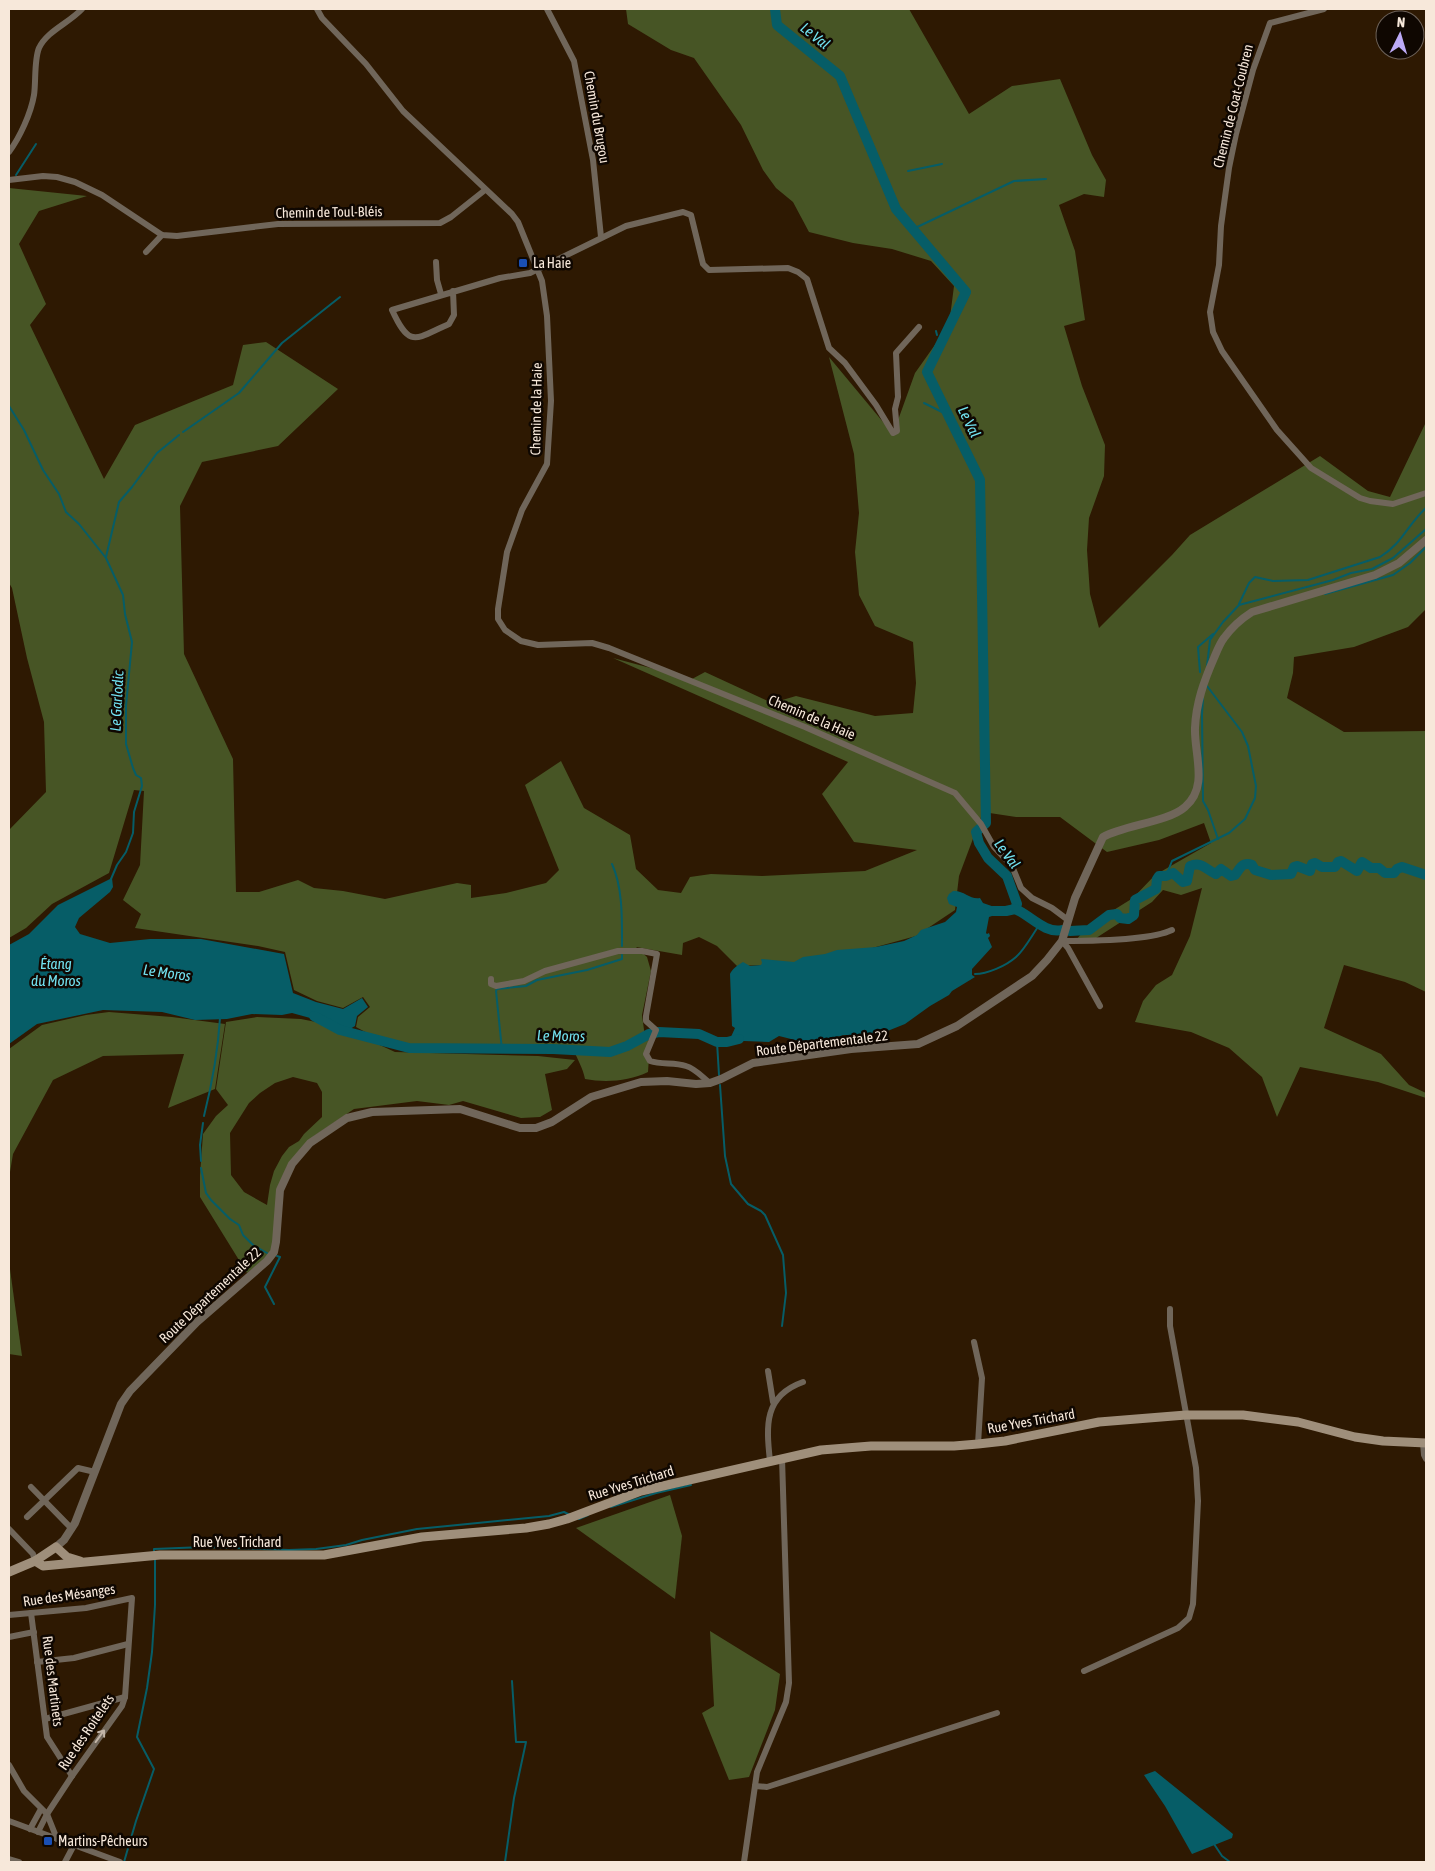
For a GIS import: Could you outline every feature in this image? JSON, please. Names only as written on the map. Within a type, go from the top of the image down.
[{"type":"main road","name":"Rue Yves Trichard","points":[[64,1564],[160,1555],[324,1555],[422,1537],[534,1526],[567,1519],[641,1491],[782,1458],[844,1447],[978,1444],[1005,1441],[1099,1422],[1243,1414],[1275,1418],[1383,1442],[1424,1443]]},
{"type":"main road","points":[[55,1548],[67,1557],[83,1561]]},
{"type":"main road","points":[[9,1572],[35,1561],[55,1548]]},
{"type":"main road","points":[[55,1548],[55,1559],[64,1564]]},
{"type":"main road","points":[[35,1561],[43,1566],[64,1564]]},
{"type":"street","points":[[9,152],[25,122],[34,97],[38,50],[44,39],[82,9]]},
{"type":"street","name":"Chemin de la Haie","points":[[317,9],[322,18],[366,64],[403,111],[512,214],[518,222],[542,280],[547,316],[551,401],[547,464],[522,510],[508,552],[498,609],[498,619],[505,630],[521,641],[538,644],[592,643],[609,648],[805,727],[955,793],[983,826],[994,847],[1012,866],[1021,888],[1032,898],[1052,908],[1068,920]]},
{"type":"street","name":"Chemin du Brugou","points":[[546,9],[574,61],[593,160],[601,237]]},
{"type":"street","name":"Chemin de Coat-Coubren","points":[[1324,9],[1270,23],[1262,43],[1236,134],[1229,168],[1221,226],[1219,265],[1210,312],[1213,332],[1222,352],[1277,430],[1311,468],[1360,498],[1370,501],[1393,504],[1426,493]]},
{"type":"street","points":[[9,180],[44,176],[57,177],[75,182],[102,195],[162,235],[146,252]]},
{"type":"street","name":"Chemin de Toul-Bléis","points":[[162,235],[177,236],[278,224],[440,223],[485,190]]},
{"type":"street","points":[[452,291],[454,315],[449,324],[418,338],[409,337],[402,331],[392,310],[441,294],[452,291],[500,278],[530,272],[626,226],[683,212],[691,215],[696,229],[703,264],[709,270],[788,268],[798,272],[807,279],[829,348],[845,363],[876,405],[893,433],[897,431],[895,409],[898,397],[896,353],[919,327]]},
{"type":"street","points":[[436,262],[437,280],[441,294]]},
{"type":"street","name":"Route Départementale 22","points":[[55,1548],[72,1529],[122,1404],[130,1391],[197,1322],[267,1261],[274,1252],[280,1190],[292,1164],[310,1143],[347,1118],[372,1112],[460,1109],[528,1129],[536,1128],[552,1122],[591,1097],[624,1086],[651,1081],[710,1083],[753,1063],[852,1049],[918,1044],[957,1026],[1032,976],[1062,942],[1075,898],[1103,837],[1125,828],[1178,812],[1186,807],[1193,798],[1200,775],[1195,728],[1198,702],[1205,678],[1223,639],[1238,621],[1252,612],[1375,575],[1399,564],[1426,540]]},
{"type":"street","points":[[1062,942],[1148,936],[1172,930]]},
{"type":"street","points":[[1062,942],[1068,948],[1100,1006]]},
{"type":"street","points":[[491,979],[491,984],[496,986],[524,981],[545,971],[618,951],[642,951],[657,954],[646,1016],[646,1021],[655,1032],[646,1052],[650,1061],[658,1064],[687,1066],[710,1083]]},
{"type":"street","points":[[1084,1671],[1178,1628],[1189,1618],[1193,1604],[1198,1501],[1196,1468],[1170,1326],[1170,1309]]},
{"type":"street","points":[[974,1342],[982,1378],[978,1444]]},
{"type":"street","points":[[768,1371],[774,1402],[767,1426],[770,1461]]},
{"type":"street","points":[[774,1402],[792,1385],[803,1382]]},
{"type":"street","points":[[1424,1443],[1426,1459]]},
{"type":"street","points":[[744,1862],[757,1772],[786,1702],[789,1683],[782,1458]]},
{"type":"street","points":[[27,1516],[78,1468],[95,1472]]},
{"type":"street","points":[[31,1487],[72,1529]]},
{"type":"street","points":[[9,1529],[33,1554],[35,1561]]},
{"type":"street","name":"Rue des Mésanges","points":[[9,1615],[86,1608],[132,1598]]},
{"type":"street","name":"Rue des Roitelets","points":[[38,1832],[44,1812],[122,1706],[125,1697],[132,1598]]},
{"type":"street","name":"Rue des Martinets","points":[[31,1613],[47,1737],[72,1776]]},
{"type":"street","points":[[9,1636],[34,1632]]},
{"type":"street","points":[[37,1662],[74,1658],[128,1644]]},
{"type":"street","points":[[44,1719],[125,1697]]},
{"type":"street","points":[[755,1786],[767,1786],[997,1713]]},
{"type":"street","points":[[9,1765],[24,1791],[44,1812],[57,1839]]},
{"type":"street","points":[[30,1829],[44,1812]]},
{"type":"street","points":[[9,1821],[120,1862]]},
{"type":"street","points":[[65,1862],[74,1845]]},
{"type":"street","points":[[9,1859],[19,1862]]},
{"type":"green space","points":[[626,9],[909,9],[969,114],[1012,86],[1060,79],[1092,155],[1106,180],[1104,197],[1084,194],[1059,205],[1075,251],[1085,320],[1064,326],[1082,386],[1105,445],[1104,476],[1089,518],[1087,550],[1090,594],[1099,628],[1190,535],[1320,456],[1368,491],[1390,497],[1426,422],[1426,609],[1408,627],[1354,647],[1294,657],[1293,673],[1287,698],[1344,732],[1426,731],[1426,992],[1405,982],[1344,965],[1324,1028],[1381,1054],[1409,1085],[1426,1093],[1426,1098],[1378,1082],[1300,1067],[1277,1117],[1262,1077],[1229,1048],[1191,1032],[1135,1022],[1143,1001],[1156,985],[1172,975],[1190,936],[1202,888],[1181,895],[1163,890],[1152,902],[1093,940],[1076,940],[1088,926],[1133,898],[1155,875],[1211,843],[1204,823],[1159,840],[1107,852],[1060,817],[1016,817],[983,812],[959,876],[955,910],[916,936],[854,953],[795,964],[737,966],[717,946],[699,937],[683,943],[682,955],[636,947],[647,957],[651,971],[642,1015],[645,1037],[650,1042],[648,1072],[617,1080],[585,1079],[573,1048],[508,1052],[465,1046],[436,1048],[393,1047],[356,1027],[358,1017],[370,1007],[363,997],[343,1008],[317,1001],[294,990],[285,952],[258,946],[135,928],[141,914],[123,900],[140,865],[144,791],[134,790],[109,873],[52,904],[26,928],[9,938],[9,830],[46,792],[44,722],[27,658],[12,588],[9,583],[9,188],[87,196],[39,211],[19,244],[46,304],[30,325],[104,479],[135,425],[233,385],[243,345],[266,342],[338,389],[278,446],[202,462],[180,506],[184,654],[233,759],[236,892],[259,892],[298,880],[314,888],[385,899],[457,883],[471,885],[471,898],[506,893],[546,883],[559,870],[525,785],[561,761],[584,808],[630,835],[636,869],[658,890],[681,893],[690,877],[711,874],[762,876],[865,871],[917,850],[854,842],[822,794],[848,762],[613,658],[692,679],[705,672],[772,703],[796,696],[875,716],[913,713],[916,683],[913,642],[875,626],[859,595],[855,552],[859,513],[854,454],[829,357],[893,434],[915,373],[949,325],[954,286],[931,261],[892,249],[853,243],[809,232],[793,202],[776,188],[763,170],[741,125],[694,58],[671,50],[628,24]]},
{"type":"green space","points":[[109,1012],[172,1017],[225,1024],[215,1089],[168,1108],[184,1054],[103,1056],[53,1080],[13,1154],[9,1178],[9,1049],[42,1025]]},
{"type":"green space","points":[[257,1017],[301,1019],[326,1024],[360,1036],[395,1052],[538,1056],[575,1060],[567,1069],[545,1074],[552,1110],[540,1117],[521,1118],[463,1101],[449,1105],[417,1101],[354,1109],[314,1136],[287,1166],[274,1252],[247,1273],[200,1197],[203,1134],[216,1116],[228,1105],[216,1089],[226,1022]],"holes":[[[293,1077],[317,1083],[322,1092],[322,1117],[299,1141],[289,1147],[282,1156],[274,1171],[267,1205],[244,1192],[231,1175],[230,1133],[249,1103],[275,1083]]]},
{"type":"green space","points":[[9,1262],[22,1356],[9,1354]]},
{"type":"green space","points":[[670,1495],[682,1536],[675,1599],[576,1528]]},
{"type":"green space","points":[[710,1631],[780,1674],[775,1710],[749,1777],[729,1780],[702,1713],[714,1706]]},
{"type":"water","name":"Étang du Moros","points":[[112,878],[113,887],[110,892],[79,918],[75,927],[80,934],[110,943],[150,939],[201,939],[284,954],[293,993],[316,1002],[343,1009],[362,998],[368,1007],[357,1016],[355,1026],[350,1029],[292,1013],[282,1015],[252,1014],[227,1019],[195,1020],[162,1012],[103,1010],[37,1024],[9,1044],[9,945],[29,934],[58,905]]},
{"type":"water","points":[[953,891],[973,898],[980,898],[983,903],[1006,911],[1005,915],[998,914],[989,917],[986,933],[989,933],[990,936],[988,938],[992,947],[972,969],[972,975],[975,977],[952,991],[949,995],[905,1024],[885,1032],[859,1036],[845,1035],[822,1040],[799,1041],[779,1036],[769,1042],[744,1041],[728,1043],[727,1040],[730,1039],[735,1028],[732,1026],[730,974],[739,964],[743,962],[750,966],[761,965],[761,959],[794,962],[803,957],[837,950],[876,947],[904,941],[917,935],[921,930],[945,922],[956,912],[957,907],[949,904],[947,898]]},
{"type":"water","points":[[1155,1771],[1233,1834],[1232,1838],[1192,1854],[1165,1806],[1144,1775]]},
{"type":"waterway","name":"Le Val","points":[[775,9],[777,25],[840,76],[896,209],[966,292],[927,372],[980,480],[986,823],[976,832],[979,843],[988,858],[1007,876],[1017,904],[1015,909]]},
{"type":"waterway","points":[[16,175],[36,144]]},
{"type":"waterway","points":[[908,171],[942,164]]},
{"type":"waterway","points":[[913,229],[1014,181],[1046,179]]},
{"type":"waterway","points":[[183,432],[239,393],[282,343],[340,297]]},
{"type":"waterway","points":[[936,331],[937,335]]},
{"type":"waterway","points":[[924,403],[944,413]]},
{"type":"waterway","name":"Le Garlodic","points":[[9,406],[24,430],[43,470],[59,494],[66,512],[79,524],[106,558],[123,595],[125,614],[132,642],[126,706],[126,744],[133,768],[136,775],[141,778],[142,786],[134,812],[133,833],[126,852],[117,865],[111,879]]},
{"type":"waterway","points":[[106,557],[119,502],[157,453],[179,435]]},
{"type":"waterway","points":[[1239,604],[1249,583],[1255,577],[1273,581],[1308,580],[1380,557],[1394,546],[1426,508]]},
{"type":"waterway","points":[[1207,666],[1210,640],[1239,605],[1333,580],[1351,573],[1372,569],[1393,558],[1426,529]]},
{"type":"waterway","points":[[1325,594],[1393,575],[1410,563],[1426,547]]},
{"type":"waterway","points":[[1200,672],[1198,647],[1213,634]]},
{"type":"waterway","points":[[1166,876],[1172,861],[1229,833],[1245,819],[1255,798],[1256,786],[1248,746],[1242,732],[1207,686]]},
{"type":"waterway","points":[[1203,698],[1203,801],[1218,839]]},
{"type":"waterway","name":"Le Moros","points":[[1070,931],[1089,930],[1109,915],[1117,914],[1120,918],[1128,919],[1134,915],[1135,900],[1156,889],[1159,876],[1173,873],[1183,882],[1187,881],[1190,866],[1194,865],[1201,865],[1216,874],[1221,869],[1231,876],[1235,875],[1244,865],[1249,864],[1255,870],[1271,875],[1291,874],[1294,867],[1297,866],[1310,871],[1312,864],[1315,863],[1322,867],[1335,867],[1341,861],[1357,871],[1362,862],[1371,868],[1379,868],[1385,873],[1394,873],[1402,867],[1426,875]]},
{"type":"waterway","points":[[612,864],[616,873],[620,894],[622,946]]},
{"type":"waterway","name":"Le Moros","points":[[993,911],[1015,909],[1044,927],[1062,930]]},
{"type":"waterway","points":[[975,974],[991,971],[1016,957],[1040,924]]},
{"type":"waterway","points":[[502,1050],[497,989],[526,986],[537,980],[587,970],[622,959],[622,955]]},
{"type":"waterway","name":"Le Moros","points":[[314,1016],[340,1030],[409,1048],[553,1049],[610,1052],[627,1046],[649,1034],[659,1032],[699,1034],[717,1042],[739,1039]]},
{"type":"waterway","points":[[204,1116],[210,1092],[220,1018]]},
{"type":"waterway","points":[[717,1042],[719,1075]]},
{"type":"waterway","points":[[720,1085],[725,1156],[731,1184],[748,1204],[765,1215],[783,1255],[786,1293],[782,1326]]},
{"type":"waterway","points":[[201,1161],[200,1145],[203,1123]]},
{"type":"waterway","points":[[201,1168],[206,1193],[211,1200],[230,1219],[239,1225],[243,1235],[253,1245],[267,1253]]},
{"type":"waterway","points":[[274,1304],[265,1287],[280,1257],[277,1256]]},
{"type":"waterway","points":[[611,1507],[656,1493],[691,1485]]},
{"type":"waterway","points":[[154,1552],[154,1549],[204,1547],[316,1549],[346,1545],[417,1529],[549,1516],[564,1512],[570,1515]]},
{"type":"waterway","points":[[579,1519],[588,1515]]},
{"type":"waterway","points":[[124,1862],[154,1769],[137,1737],[152,1652],[155,1559]]},
{"type":"waterway","points":[[505,1862],[514,1798],[526,1742],[516,1742],[512,1681]]},
{"type":"waterway","points":[[1214,1844],[1222,1856],[1230,1862]]},
{"type":"place","name":"La Haie","points":[[523,263]]},
{"type":"place","name":"Martins-Pêcheurs","points":[[48,1841]]}]
